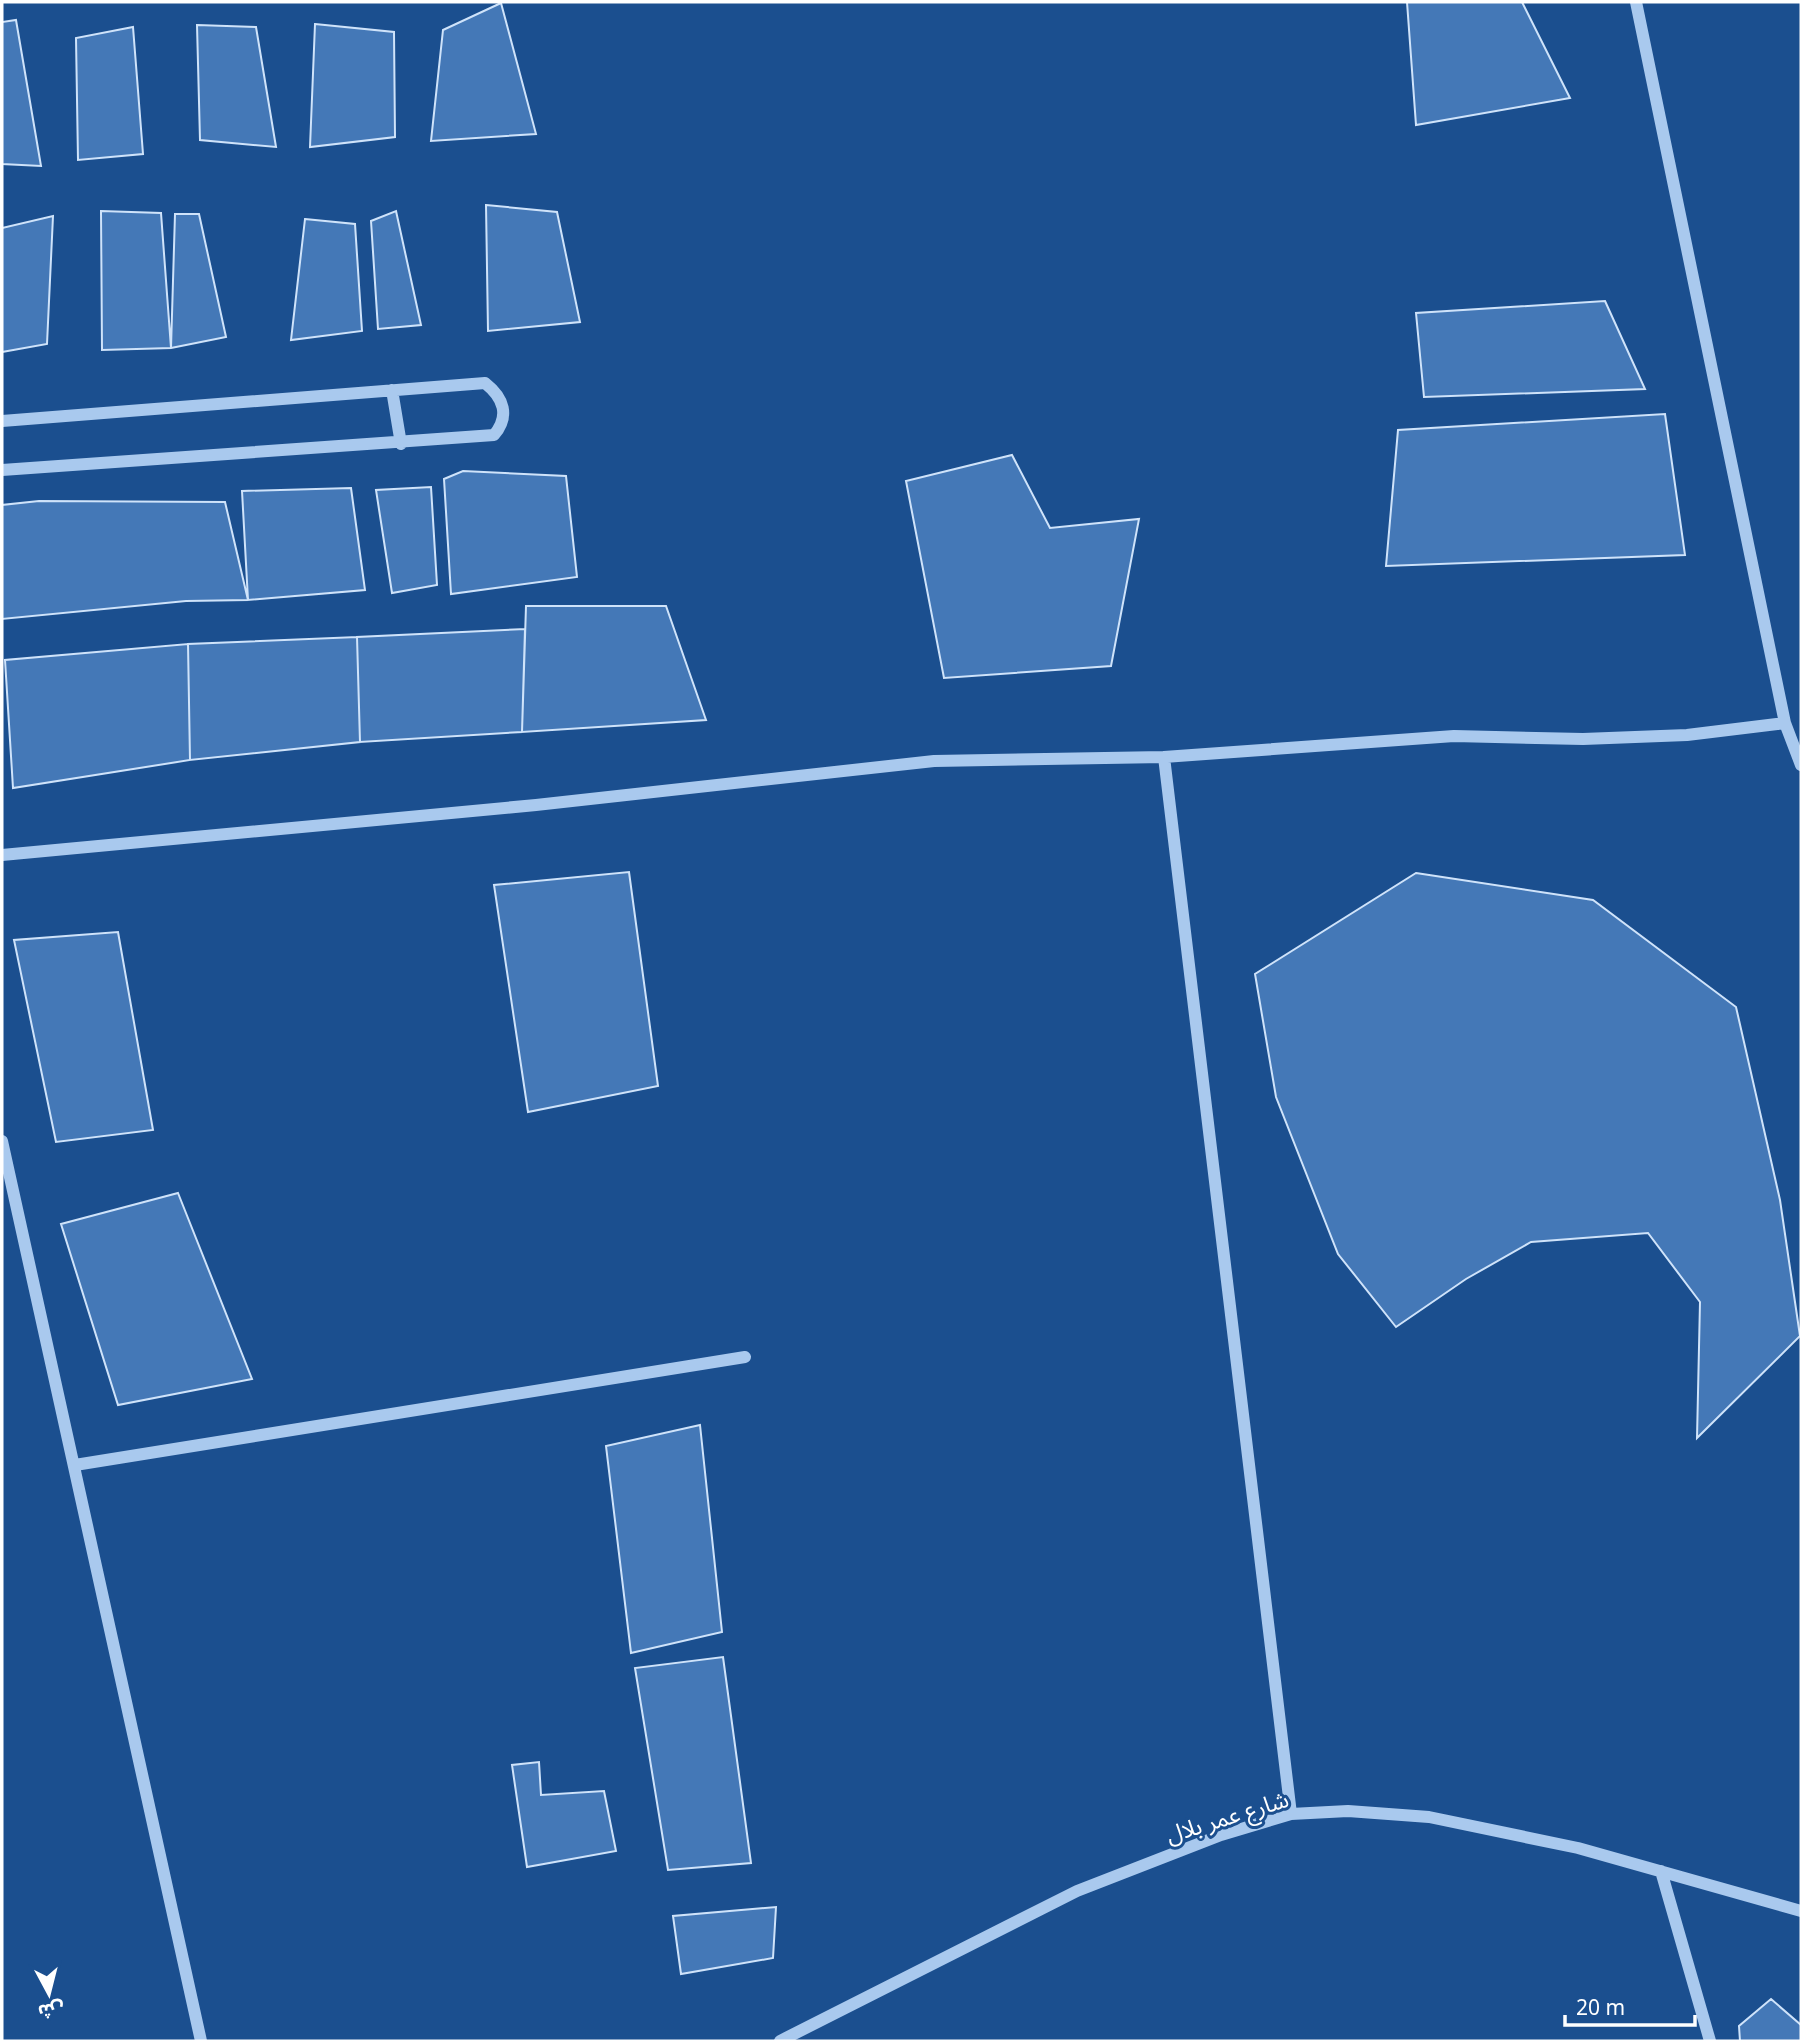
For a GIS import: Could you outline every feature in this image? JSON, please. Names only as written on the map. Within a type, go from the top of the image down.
[{"type":"street","points":[[1636,2],[1785,723],[1801,765]]},
{"type":"street","points":[[2,421],[485,383],[499,394],[504,411],[502,425],[494,435],[401,444],[2,470]]},
{"type":"street","points":[[392,390],[401,444]]},
{"type":"street","points":[[2,855],[536,805],[934,761],[1164,757],[1454,736],[1583,739],[1687,735],[1785,723]]},
{"type":"street","points":[[1164,757],[1291,1814]]},
{"type":"street","points":[[2,1141],[201,2041]]},
{"type":"street","points":[[75,1465],[745,1357]]},
{"type":"street","name":"شارع عمر بلال","points":[[780,2041],[1077,1891],[1221,1835],[1291,1814],[1348,1811],[1429,1817],[1578,1848],[1801,1910]]},
{"type":"street","points":[[1661,1871],[1710,2041]]},
{"type":"building","points":[[1407,2],[1522,2],[1570,98],[1416,125]]},
{"type":"building","points":[[501,3],[536,134],[431,141],[443,30]]},
{"type":"building","points":[[16,20],[41,166],[2,164],[2,22]]},
{"type":"building","points":[[315,24],[394,32],[395,137],[310,147]]},
{"type":"building","points":[[197,25],[256,27],[276,147],[200,140]]},
{"type":"building","points":[[133,27],[143,154],[78,160],[76,38]]},
{"type":"building","points":[[486,205],[557,212],[580,322],[488,331]]},
{"type":"building","points":[[101,211],[161,213],[171,348],[102,350]]},
{"type":"building","points":[[396,211],[421,325],[378,329],[371,221]]},
{"type":"building","points":[[175,214],[199,214],[226,337],[171,348]]},
{"type":"building","points":[[53,216],[47,344],[2,352],[2,228]]},
{"type":"building","points":[[305,219],[355,224],[362,331],[291,340]]},
{"type":"building","points":[[1605,301],[1645,389],[1424,397],[1416,313]]},
{"type":"building","points":[[1665,414],[1685,555],[1386,566],[1398,430]]},
{"type":"building","points":[[1012,455],[1050,528],[1139,519],[1111,666],[944,678],[906,481]]},
{"type":"building","points":[[463,471],[566,476],[577,577],[451,594],[444,479]]},
{"type":"building","points":[[431,487],[437,585],[392,593],[376,490]]},
{"type":"building","points":[[351,488],[365,590],[248,600],[242,491]]},
{"type":"building","points":[[39,501],[225,502],[248,600],[186,601],[2,619],[2,505]]},
{"type":"building","points":[[526,606],[666,606],[706,720],[522,732]]},
{"type":"building","points":[[525,629],[522,732],[360,742],[357,637]]},
{"type":"building","points":[[357,637],[360,742],[190,760],[188,644]]},
{"type":"building","points":[[188,644],[190,760],[13,788],[5,660]]},
{"type":"building","points":[[629,872],[658,1086],[528,1112],[494,885]]},
{"type":"building","points":[[1416,873],[1593,900],[1736,1007],[1780,1200],[1800,1336],[1697,1438],[1700,1302],[1648,1233],[1531,1242],[1466,1279],[1396,1327],[1338,1254],[1276,1097],[1255,974]]},
{"type":"building","points":[[118,932],[153,1130],[56,1142],[14,940]]},
{"type":"building","points":[[178,1193],[252,1379],[118,1405],[61,1224]]},
{"type":"building","points":[[700,1425],[722,1632],[631,1653],[606,1446]]},
{"type":"building","points":[[723,1657],[751,1863],[668,1870],[635,1668]]},
{"type":"building","points":[[539,1762],[541,1795],[604,1791],[616,1851],[527,1867],[512,1765]]},
{"type":"building","points":[[776,1907],[773,1958],[681,1974],[673,1916]]},
{"type":"building","points":[[1771,1999],[1801,2025],[1801,2041],[1740,2041],[1739,2026]]}]
